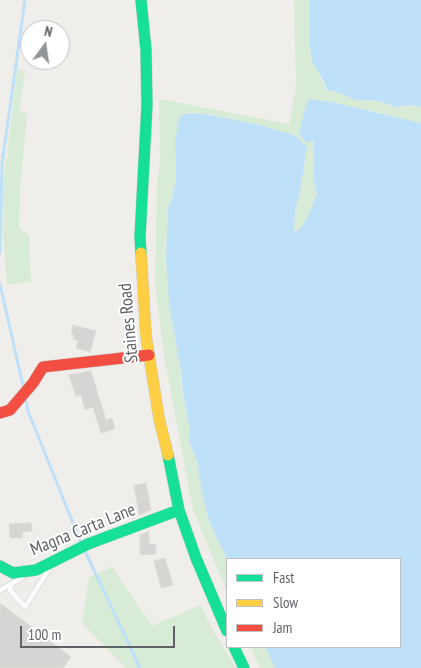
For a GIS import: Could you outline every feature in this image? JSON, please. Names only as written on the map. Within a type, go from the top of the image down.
[{"type":"main road","name":"Staines Road","points":[[141,0],[146,50],[147,105],[140,237],[146,336],[159,418],[179,510],[196,558],[226,629]]},
{"type":"main road","points":[[0,413],[10,410],[33,383],[43,367],[149,356]]},
{"type":"main road","name":"Magna Carta Lane","points":[[0,566],[13,573],[36,570],[83,547],[179,510]]},
{"type":"main road","points":[[234,648],[244,668]]},
{"type":"lane","points":[[12,584],[10,590],[25,607],[53,562]]},
{"type":"lane","points":[[0,590],[36,570]]},
{"type":"green space","points":[[294,0],[310,0],[310,46],[312,61],[327,91],[334,91],[356,100],[378,101],[395,107],[412,105],[421,107],[421,123],[332,102],[310,100],[299,134],[308,144],[308,141],[314,141],[314,181],[317,194],[308,216],[300,229],[294,231],[295,211],[307,147],[296,136],[210,115],[183,114],[175,141],[176,179],[168,210],[166,258],[183,393],[190,429],[189,441],[198,464],[210,523],[227,558],[226,590],[193,510],[164,356],[155,282],[157,188],[160,160],[159,99],[289,124],[296,89]]},
{"type":"green space","points":[[17,69],[25,71],[19,111],[27,114],[20,189],[19,228],[29,235],[31,282],[7,284],[3,234],[3,187]]},
{"type":"green space","points":[[112,567],[152,626],[201,605],[212,629],[236,668],[126,668],[82,623],[89,577]]},
{"type":"green space","points":[[251,648],[265,648],[275,668],[260,668]]},
{"type":"water","points":[[310,0],[421,0],[421,107],[412,105],[395,107],[379,101],[356,100],[334,91],[327,91],[312,61],[310,46]]},
{"type":"water","points":[[310,99],[332,102],[421,123],[421,668],[275,668],[265,648],[401,648],[401,558],[227,558],[210,523],[198,464],[189,441],[190,429],[169,301],[166,258],[168,209],[176,179],[175,141],[179,119],[183,114],[190,113],[210,115],[260,125],[296,136],[307,147],[295,211],[294,230],[296,231],[300,229],[308,216],[317,194],[314,181],[314,141],[309,141],[308,144],[299,134],[306,105]]},
{"type":"building","points":[[73,325],[96,331],[90,352],[76,348],[78,340],[73,339],[74,335],[71,334]]},
{"type":"building","points":[[91,371],[106,420],[112,418],[115,429],[101,433],[93,407],[85,410],[81,395],[76,397],[69,375]]},
{"type":"building","points":[[146,483],[151,510],[139,515],[134,485]]},
{"type":"building","points":[[31,523],[32,531],[23,532],[22,538],[10,538],[9,524]]},
{"type":"building","points":[[149,531],[149,544],[156,544],[156,554],[140,555],[140,535]]},
{"type":"building","points":[[165,558],[173,585],[161,588],[154,561]]},
{"type":"building","points":[[0,603],[71,657],[63,668],[0,668]]},
{"type":"waterway","points":[[0,253],[2,164],[25,0]]},
{"type":"waterway","points":[[0,284],[23,386]]},
{"type":"waterway","points":[[26,400],[28,411],[81,543]]},
{"type":"waterway","points":[[85,551],[140,668]]},
{"type":"traffic: fast","points":[[141,0],[146,50],[147,105],[140,237],[141,253]]},
{"type":"traffic: fast","points":[[168,455],[179,510],[196,558],[226,629]]},
{"type":"traffic: fast","points":[[0,566],[13,573],[36,570],[88,544],[179,510]]},
{"type":"traffic: fast","points":[[234,648],[244,668]]},
{"type":"traffic: slow","points":[[141,253],[146,336],[159,418],[168,455]]},
{"type":"traffic: jam","points":[[0,413],[10,410],[33,383],[43,367],[149,355]]}]
